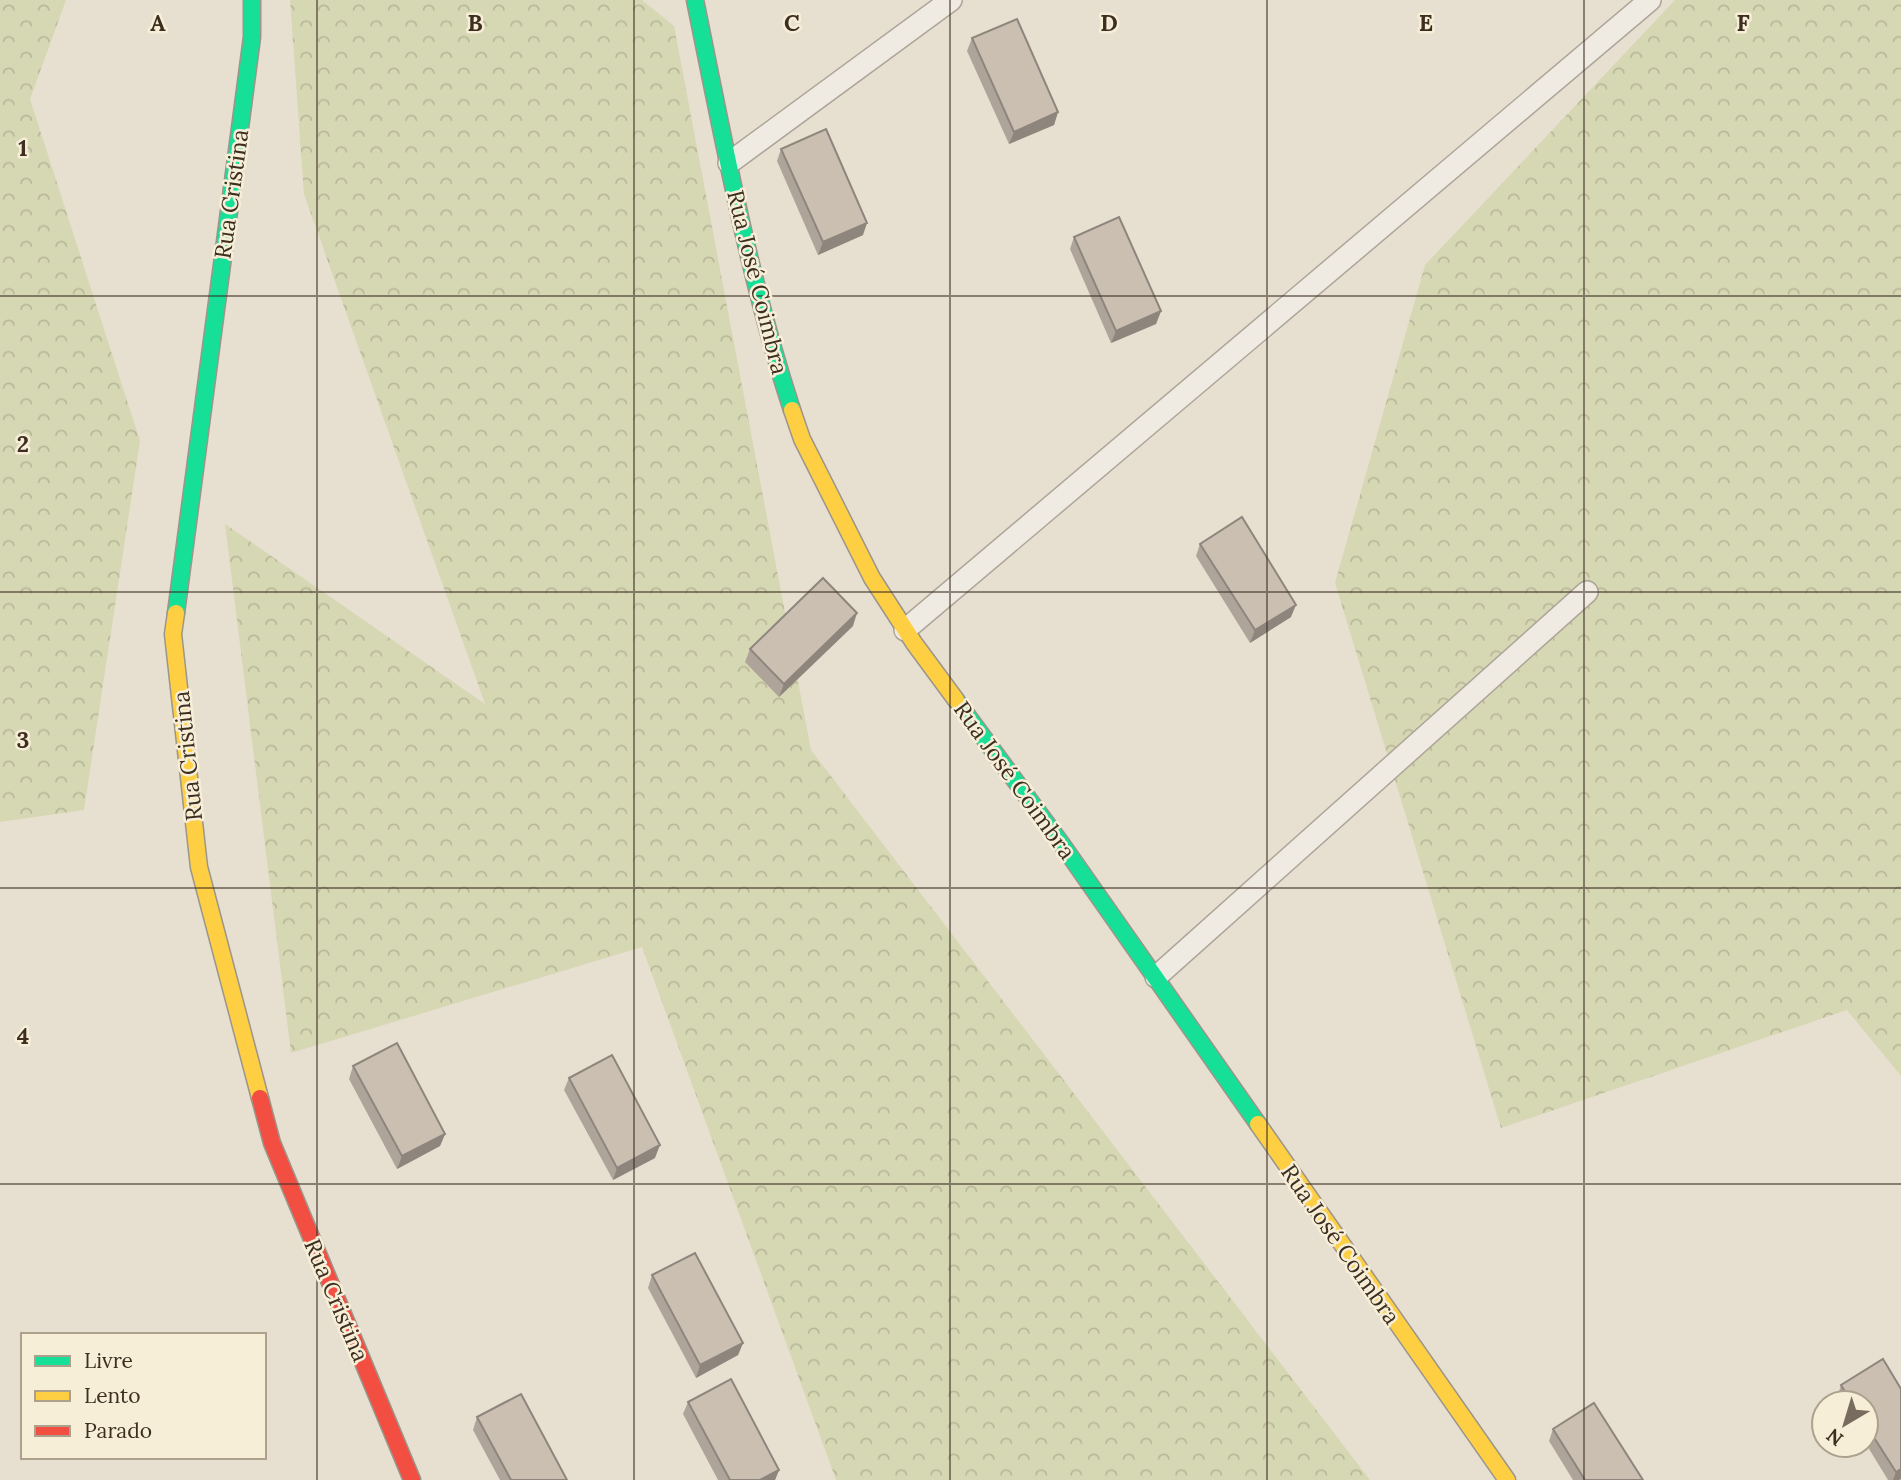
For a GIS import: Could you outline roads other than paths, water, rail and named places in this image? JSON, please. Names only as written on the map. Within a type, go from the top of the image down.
[{"type":"street","name":"Rua Cristina","points":[[252,0],[252,37],[173,634],[199,867],[272,1143],[412,1480]]},
{"type":"street","name":"Rua José Coimbra","points":[[695,0],[741,225],[781,376],[802,439],[872,578],[905,630],[1062,843],[1507,1480]]},
{"type":"lane","points":[[729,163],[951,0]]},
{"type":"lane","points":[[905,630],[1650,0]]},
{"type":"lane","points":[[1156,977],[1587,592]]}]
